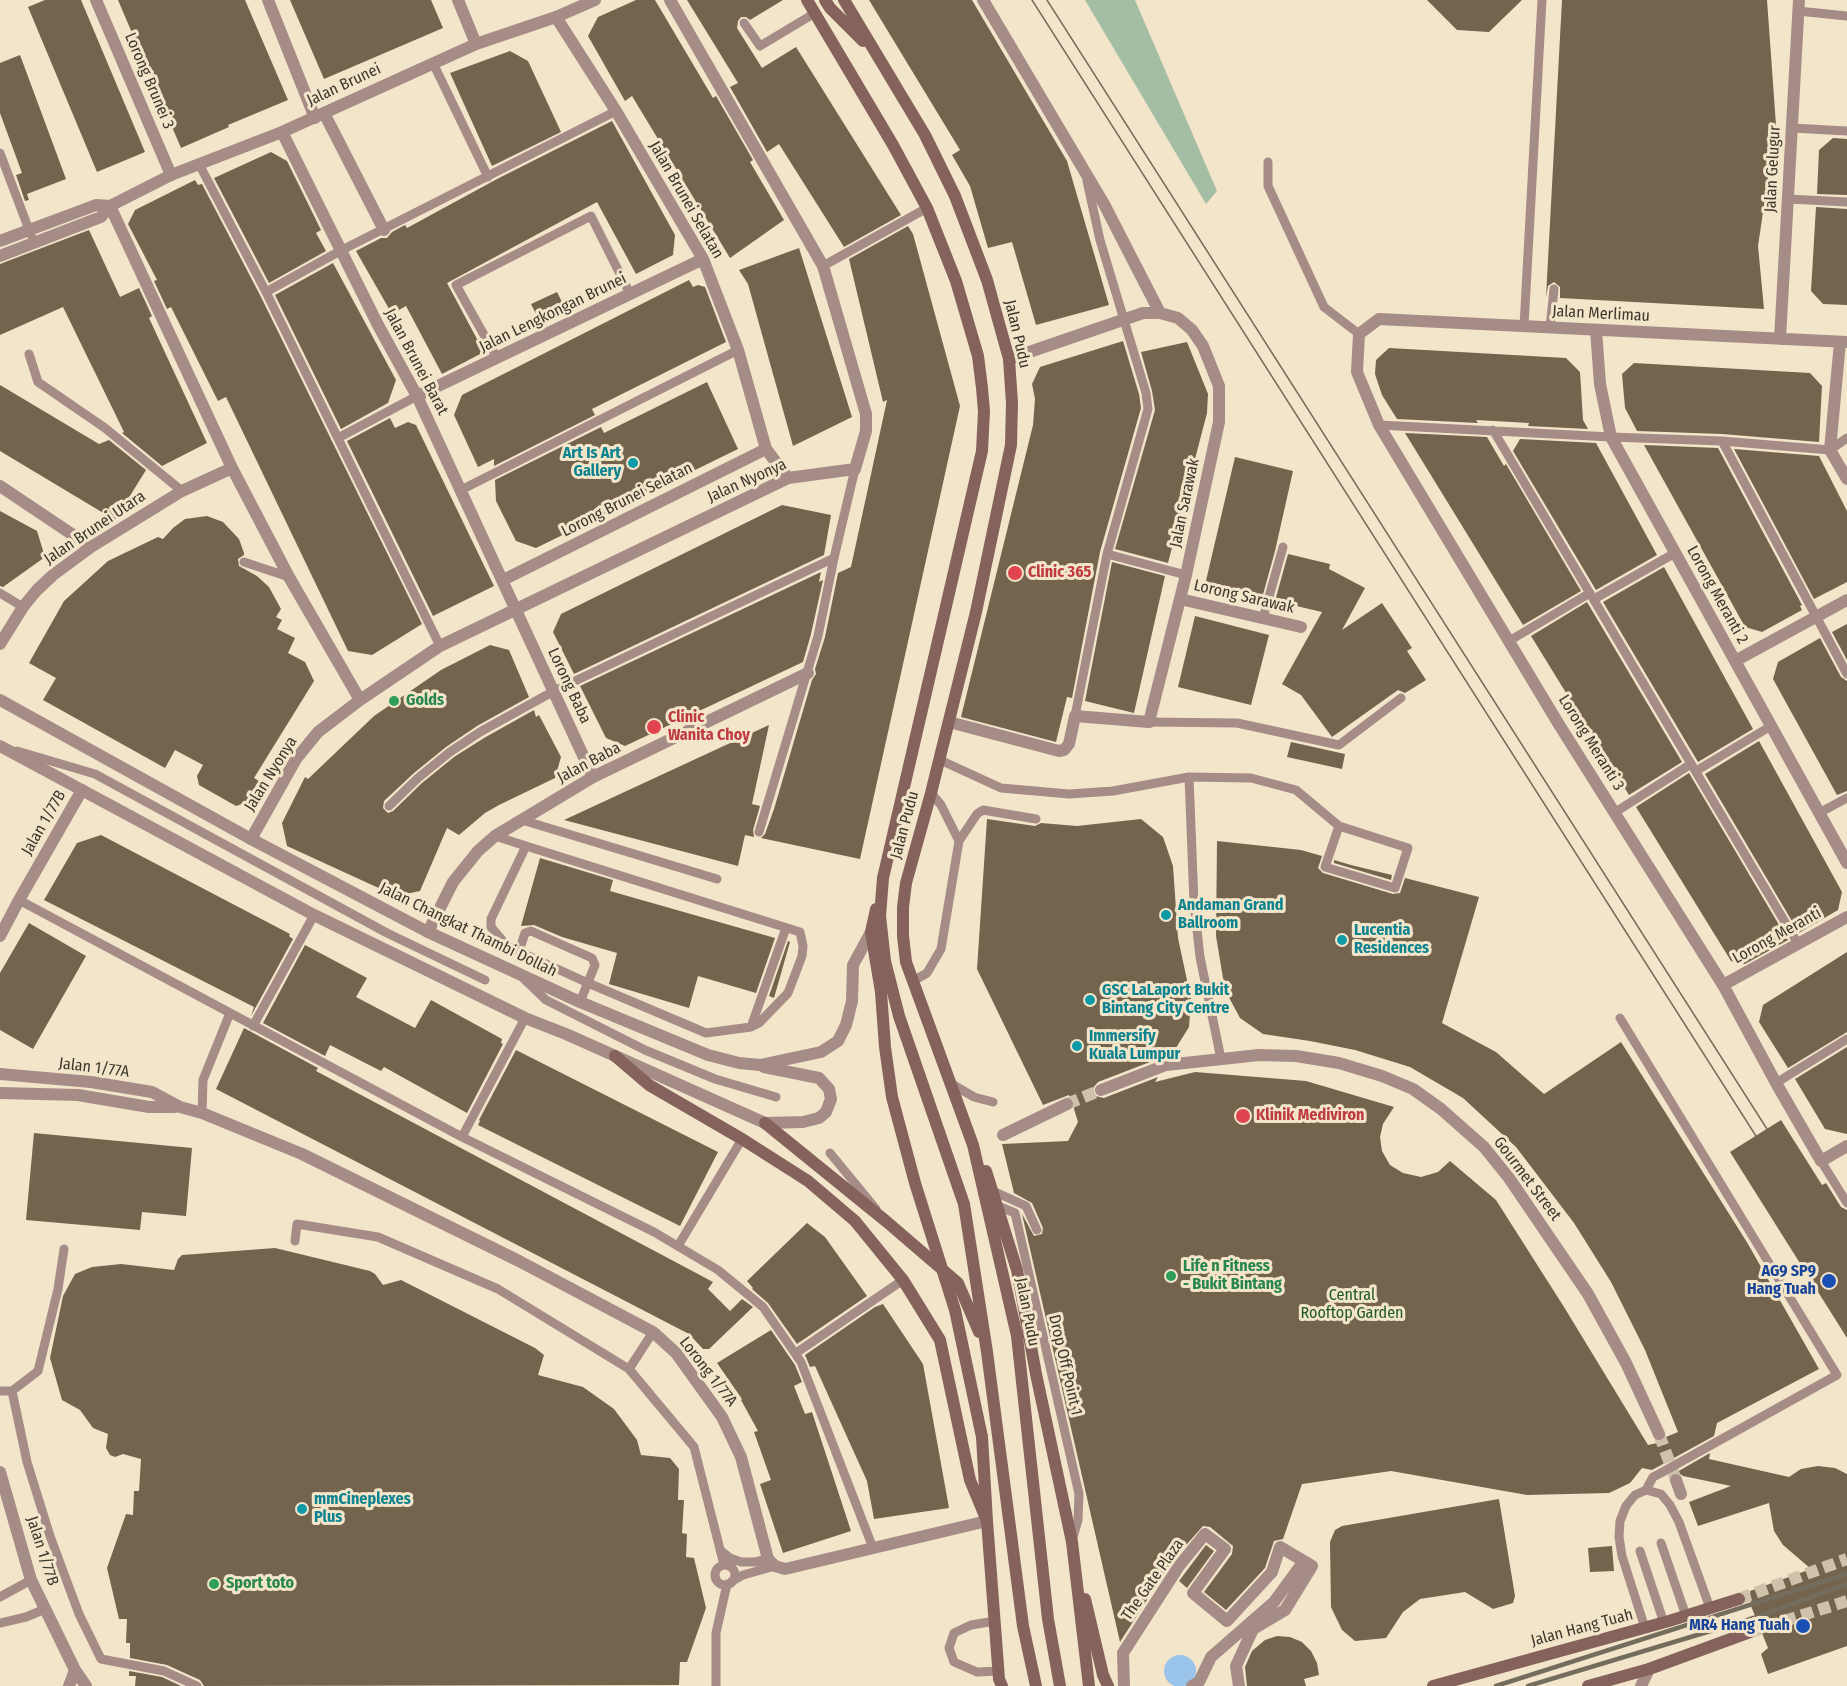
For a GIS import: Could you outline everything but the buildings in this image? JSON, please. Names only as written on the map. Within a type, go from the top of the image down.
[{"type":"main road","name":"Jalan Pudu","points":[[807,0],[893,145],[927,208],[956,281],[978,356],[984,411],[982,451],[883,878],[880,916],[885,961],[899,1016],[964,1204],[987,1352],[1023,1626],[1036,1686]]},
{"type":"main road","points":[[825,0],[830,8],[878,56]]},
{"type":"main road","name":"Jalan Pudu","points":[[844,0],[925,135],[955,196],[987,280],[1009,359],[1012,403],[1011,445],[976,612],[940,760],[906,883],[903,907],[904,948],[913,981],[973,1145],[1017,1336],[1048,1619],[1060,1686]]},
{"type":"main road","points":[[883,878],[872,932],[892,1097],[915,1183],[955,1310],[982,1437],[999,1680]]},
{"type":"main road","points":[[615,1056],[649,1084],[808,1181],[855,1221],[903,1280],[940,1340],[970,1480],[987,1521]]},
{"type":"main road","points":[[765,1124],[887,1222],[958,1283],[987,1352]]},
{"type":"main road","points":[[973,1145],[989,1177],[1017,1270],[1036,1374],[1072,1542],[1089,1686]]},
{"type":"main road","points":[[1075,1569],[1083,1590],[1103,1676],[1108,1686]]},
{"type":"main road","name":"Jalan Hang Tuah","points":[[1433,1686],[1664,1623],[1738,1599]]},
{"type":"main road","points":[[1588,1686],[1649,1669],[1750,1632]]},
{"type":"street","name":"Lorong Brunei 3","points":[[96,0],[171,175]]},
{"type":"street","points":[[268,0],[320,116],[384,230]]},
{"type":"street","points":[[458,0],[476,44]]},
{"type":"street","name":"Jalan Brunei","points":[[0,256],[101,217],[110,206],[171,175],[320,116],[476,44],[556,17],[595,0]]},
{"type":"street","points":[[670,0],[823,266],[866,414],[866,431],[855,470]]},
{"type":"street","points":[[982,0],[1104,204],[1160,313],[1143,313],[1009,359]]},
{"type":"street","name":"Jalan Gelugur","points":[[1780,339],[1799,6]]},
{"type":"street","name":"Jalan Brunei Selatan","points":[[556,17],[616,111],[703,259],[738,350],[766,449],[788,478]]},
{"type":"street","name":"Jalan Brunei Barat","points":[[282,132],[340,251],[417,396],[515,610]]},
{"type":"street","name":"Jalan Brunei","points":[[0,241],[96,205],[110,206]]},
{"type":"street","points":[[110,206],[232,468],[289,577],[360,700]]},
{"type":"street","name":"Jalan Lengkongan Brunei","points":[[417,396],[703,259]]},
{"type":"street","name":"Jalan Sarawak","points":[[1149,722],[1186,575],[1219,422],[1219,386],[1203,346],[1192,330],[1178,318],[1160,313]]},
{"type":"street","name":"Jalan Merlimau","points":[[1359,334],[1379,319],[1843,342]]},
{"type":"street","name":"Lorong Meranti 2","points":[[1596,330],[1600,384],[1611,437],[1847,863]]},
{"type":"street","name":"Lorong Meranti 3","points":[[1359,334],[1357,372],[1379,425],[1614,813],[1723,985],[1821,1161]]},
{"type":"street","points":[[1843,342],[1830,450],[1847,480]]},
{"type":"street","name":"Lorong Brunei Selatan","points":[[503,580],[766,449]]},
{"type":"street","name":"Jalan Brunei Utara","points":[[0,644],[22,607],[53,575],[92,547],[182,491],[232,468]]},
{"type":"street","name":"Jalan Nyonya","points":[[251,839],[296,759],[318,732],[360,700],[440,646],[788,478],[855,470]]},
{"type":"street","points":[[0,486],[92,547]]},
{"type":"street","name":"Lorong Sarawak","points":[[1180,599],[1301,627]]},
{"type":"street","points":[[1735,661],[1847,600]]},
{"type":"street","name":"Lorong Baba","points":[[515,610],[593,777]]},
{"type":"street","name":"Jalan Baba","points":[[428,932],[453,882],[478,851],[495,836],[593,777],[808,673]]},
{"type":"street","name":"Jalan Changkat Thambi Dollah","points":[[0,700],[251,839],[428,932],[676,1043],[739,1064],[760,1065],[821,1052],[838,1041],[846,1025],[852,1002],[854,965],[872,932]]},
{"type":"street","points":[[949,722],[1059,751],[1064,750],[1069,744],[1075,716],[1149,722]]},
{"type":"street","points":[[0,746],[314,915],[525,1018],[765,1124],[797,1123],[819,1118],[826,1112],[831,1099],[829,1089],[819,1078],[739,1064]]},
{"type":"street","name":"Jalan 1/77B","points":[[0,936],[82,790]]},
{"type":"street","name":"Lorong Meranti","points":[[1723,985],[1847,917]]},
{"type":"street","name":"Gourmet Street","points":[[1101,1090],[1166,1065],[1259,1055],[1296,1056],[1340,1064],[1382,1076],[1413,1089],[1441,1109],[1484,1147],[1503,1171],[1588,1294],[1626,1363],[1659,1434]]},
{"type":"street","name":"Jalan 1/77A","points":[[0,1074],[91,1082],[152,1092],[180,1107],[202,1113],[302,1154]]},
{"type":"street","name":"Jalan 1/77A","points":[[0,1093],[78,1095],[149,1107],[180,1107]]},
{"type":"street","points":[[1004,1135],[1067,1104]]},
{"type":"street","points":[[1821,1161],[1847,1146]]},
{"type":"street","name":"Lorong 1/77A","points":[[302,1154],[519,1262],[653,1332],[676,1353],[722,1417],[741,1457],[771,1562]]},
{"type":"street","name":"Jalan 1/77B","points":[[0,1472],[31,1580],[75,1670],[86,1686]]},
{"type":"street","points":[[1676,1480],[1681,1494]]},
{"type":"street","points":[[771,1562],[785,1569],[987,1521]]},
{"type":"street","name":"The Gate Plaza","points":[[1124,1686],[1123,1653],[1179,1566],[1205,1534],[1225,1549],[1193,1593],[1227,1621],[1272,1572],[1280,1547],[1305,1561]]},
{"type":"street","points":[[1192,1686],[1199,1682],[1211,1657],[1274,1602],[1305,1561],[1312,1566],[1285,1610],[1253,1629],[1236,1666],[1239,1686]]},
{"type":"street","points":[[1231,1640],[1238,1625]]},
{"type":"street","points":[[1641,1686],[1649,1669]]},
{"type":"street","points":[[69,1686],[75,1670]]},
{"type":"lane","points":[[1524,326],[1542,0]]},
{"type":"lane","points":[[1799,6],[1847,16]]},
{"type":"lane","points":[[744,24],[760,46],[815,13]]},
{"type":"lane","points":[[433,63],[488,177]]},
{"type":"lane","points":[[266,292],[340,251],[616,111]]},
{"type":"lane","points":[[1792,128],[1847,131]]},
{"type":"lane","points":[[0,153],[34,243]]},
{"type":"lane","points":[[1268,162],[1268,186],[1324,307],[1359,334]]},
{"type":"lane","points":[[199,164],[266,292],[440,646]]},
{"type":"lane","points":[[1075,716],[1107,554],[1148,409],[1146,393],[1125,319],[1100,240],[1085,172]]},
{"type":"lane","points":[[1788,199],[1847,202]]},
{"type":"lane","points":[[823,266],[927,208]]},
{"type":"lane","points":[[498,358],[456,285],[591,216],[630,294]]},
{"type":"lane","points":[[1550,328],[1554,290]]},
{"type":"lane","points":[[461,490],[738,350]]},
{"type":"lane","points":[[29,354],[38,382],[105,428],[182,491]]},
{"type":"lane","points":[[338,438],[417,396]]},
{"type":"lane","points":[[1379,425],[1722,441],[1830,450],[1847,438]]},
{"type":"lane","points":[[1494,430],[1798,944]]},
{"type":"lane","points":[[1722,441],[1847,674]]},
{"type":"lane","points":[[759,832],[818,636],[855,470]]},
{"type":"lane","points":[[1263,618],[1283,547]]},
{"type":"lane","points":[[1509,641],[1675,553]]},
{"type":"lane","points":[[1107,554],[1186,575]]},
{"type":"lane","points":[[389,806],[418,778],[450,752],[480,732],[554,691],[834,558]]},
{"type":"lane","points":[[244,562],[289,577]]},
{"type":"lane","points":[[0,593],[22,607]]},
{"type":"lane","points":[[1149,722],[1237,723],[1339,745],[1401,698]]},
{"type":"lane","points":[[1614,813],[1771,726]]},
{"type":"lane","points":[[0,746],[95,774],[377,928],[485,980]]},
{"type":"lane","points":[[940,760],[1001,788],[1069,794],[1113,791],[1189,777],[1251,778],[1296,790],[1339,826],[1408,848],[1395,888],[1325,867],[1339,826]]},
{"type":"lane","points":[[1189,777],[1194,903],[1200,957],[1221,1059]]},
{"type":"lane","points":[[931,793],[959,841]]},
{"type":"lane","points":[[1819,813],[1847,798]]},
{"type":"lane","points":[[913,981],[927,973],[940,949],[959,841],[977,814],[983,810],[1036,819]]},
{"type":"lane","points":[[522,820],[717,879]]},
{"type":"lane","points":[[495,836],[800,932],[803,946],[802,956],[788,993],[759,1023],[751,1027],[706,1033],[507,946],[491,927],[491,919],[526,846]]},
{"type":"lane","points":[[19,900],[462,1137],[654,1232],[718,1270],[763,1307],[796,1353],[873,1548]]},
{"type":"lane","points":[[253,1026],[314,915]]},
{"type":"lane","points":[[751,1027],[786,928]]},
{"type":"lane","points":[[519,951],[525,933],[531,931],[592,958],[595,965],[580,1002]]},
{"type":"lane","points":[[519,974],[546,1000],[645,1050],[715,1079],[776,1097]]},
{"type":"lane","points":[[202,1113],[203,1080],[230,1013]]},
{"type":"lane","points":[[462,1137],[525,1018]]},
{"type":"lane","points":[[1620,1018],[1837,1375],[1653,1477],[1646,1490],[1635,1495],[1626,1506],[1620,1521],[1619,1537],[1622,1556],[1645,1628]]},
{"type":"lane","points":[[1776,1083],[1847,1039]]},
{"type":"lane","points":[[950,1083],[974,1097],[993,1102]]},
{"type":"lane","points":[[678,1246],[742,1139]]},
{"type":"lane","points":[[830,1153],[887,1222]]},
{"type":"lane","points":[[1821,1161],[1847,1203]]},
{"type":"lane","points":[[993,1191],[1026,1206],[1037,1230]]},
{"type":"lane","points":[[295,1241],[297,1224],[378,1237],[487,1284],[629,1369],[694,1446],[724,1565],[733,1570],[735,1576],[730,1583],[716,1634],[716,1686]]},
{"type":"lane","points":[[0,1391],[12,1391],[38,1371],[58,1289],[64,1249]]},
{"type":"lane","points":[[796,1353],[903,1280]]},
{"type":"lane","points":[[629,1369],[653,1332]]},
{"type":"lane","points":[[12,1391],[27,1462],[50,1536],[79,1614],[102,1659],[164,1671],[197,1686]]},
{"type":"lane","points":[[1646,1490],[1661,1494],[1671,1505],[1710,1608]]},
{"type":"lane","points":[[1661,1543],[1686,1616]]},
{"type":"lane","points":[[720,1550],[730,1558],[741,1562],[771,1562]]},
{"type":"lane","points":[[1640,1551],[1664,1623]]},
{"type":"lane","points":[[724,1565],[717,1570],[715,1577],[719,1582],[730,1583],[771,1562]]},
{"type":"lane","points":[[0,1598],[31,1580]]},
{"type":"lane","points":[[0,1623],[26,1617],[45,1609]]},
{"type":"lane","points":[[995,1621],[971,1625],[954,1633],[949,1648],[954,1662],[999,1680]]},
{"type":"green space","points":[[1085,0],[1135,0],[1217,191],[1206,204]]},
{"type":"water","points":[[1180,1655],[1191,1660],[1196,1671],[1191,1682],[1180,1687],[1169,1682],[1164,1671],[1169,1660]]},
{"type":"tunnel","points":[[1067,1104],[1101,1090]]},
{"type":"tunnel","points":[[1659,1434],[1676,1480]]},
{"type":"tunnel","points":[[1739,1599],[1847,1559]]},
{"type":"tunnel","points":[[1750,1632],[1847,1601]]},
{"type":"tram line","points":[[1032,0],[1756,1136]]},
{"type":"tram line","points":[[1047,0],[1767,1129]]},
{"type":"railway","points":[[1496,1686],[1847,1574]]},
{"type":"railway","points":[[1528,1686],[1757,1617],[1847,1584]]},
{"type":"place","name":"Art Is Art Gallery","points":[[633,463]]},
{"type":"place","name":"Clinic 365","points":[[1015,573]]},
{"type":"place","name":"Golds","points":[[394,701]]},
{"type":"place","name":"Clinic Wanita Choy","points":[[654,727]]},
{"type":"place","name":"Andaman Grand Ballroom","points":[[1166,915]]},
{"type":"place","name":"Lucentia Residences","points":[[1342,940]]},
{"type":"place","name":"GSC LaLaport Bukit Bintang City Centre","points":[[1090,1000]]},
{"type":"place","name":"Immersify Kuala Lumpur","points":[[1077,1046]]},
{"type":"place","name":"Klinik Mediviron","points":[[1243,1116]]},
{"type":"place","name":"Life n Fitness - Bukit Bintang","points":[[1171,1276]]},
{"type":"place","name":"AG9 SP9 Hang Tuah","points":[[1829,1281]]},
{"type":"place","name":"mmCineplexes Plus","points":[[302,1509]]},
{"type":"place","name":"Sport toto","points":[[214,1584]]},
{"type":"place","name":"MR4 Hang Tuah","points":[[1803,1626]]},
{"type":"park label","name":"Central Rooftop Garden","points":[[1352,1305]]}]
